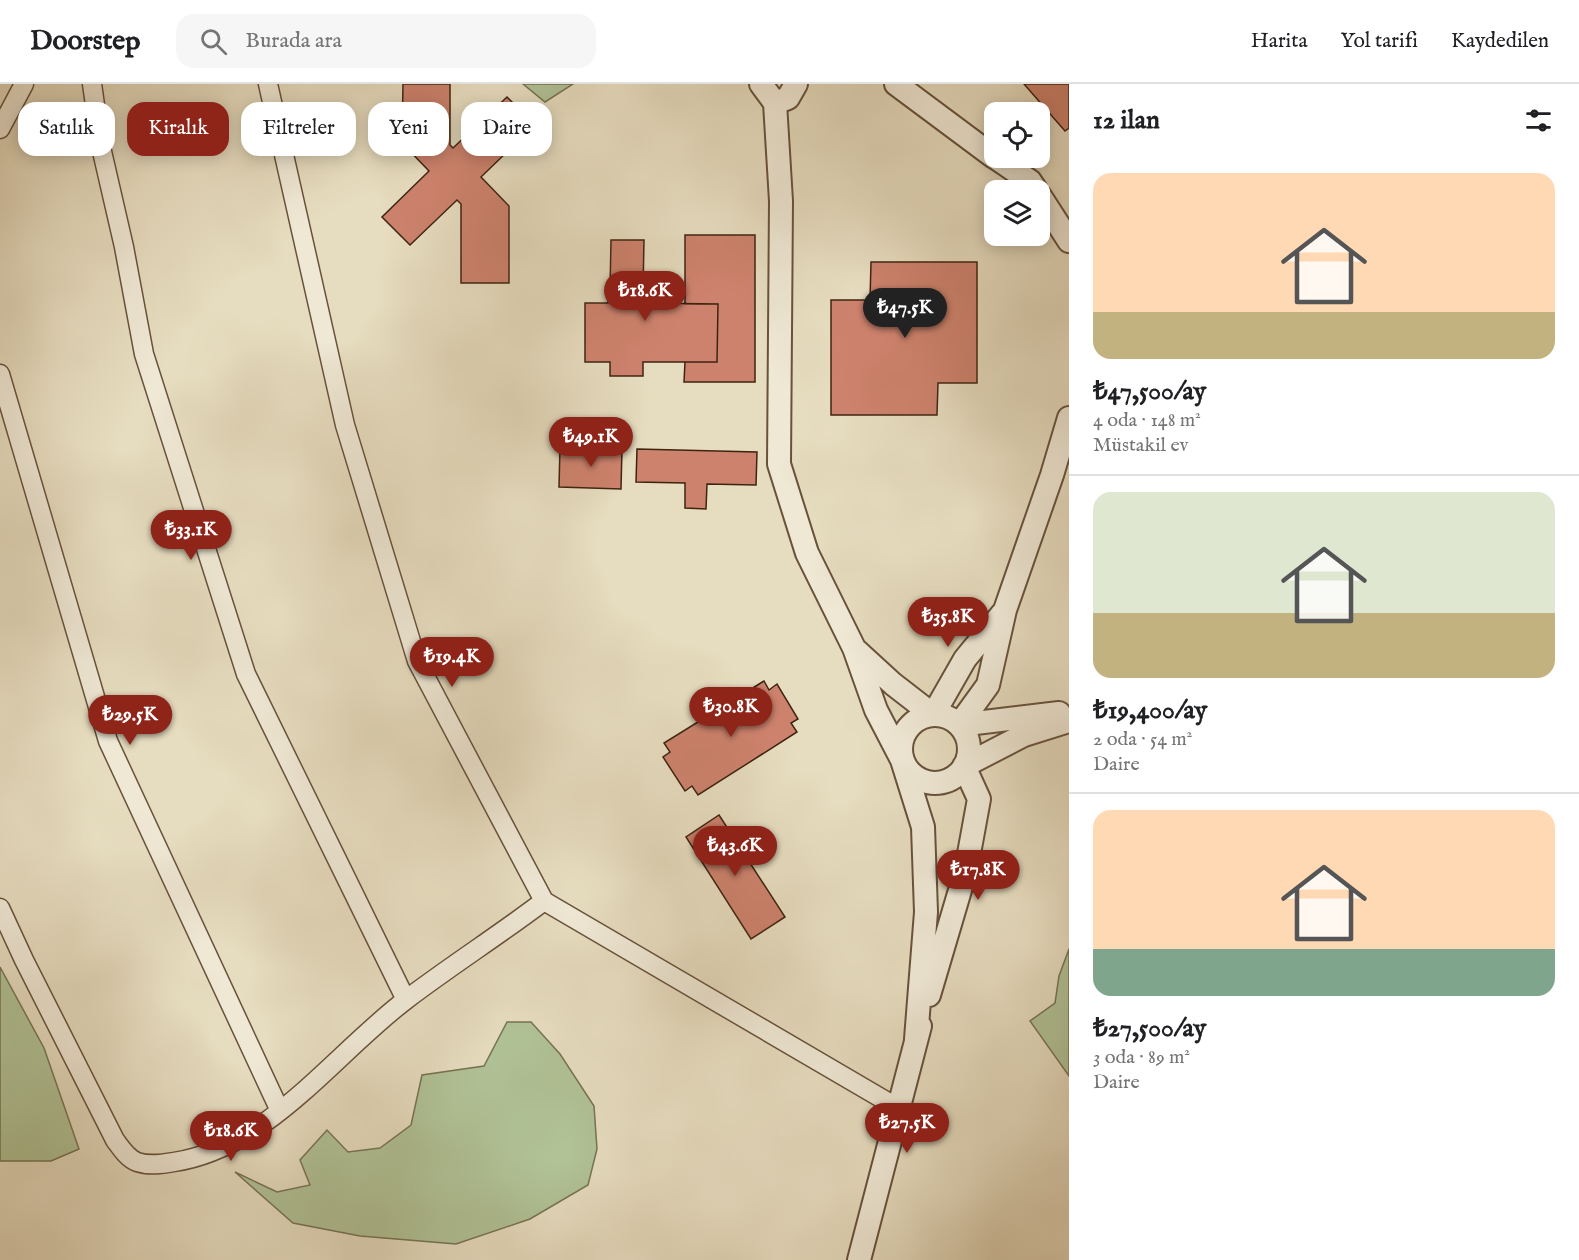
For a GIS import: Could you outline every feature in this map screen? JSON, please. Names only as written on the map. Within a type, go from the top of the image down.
[{"type":"street","points":[[0,129],[24,84]]},
{"type":"street","points":[[92,84],[101,147],[124,248],[144,354],[246,674],[405,1000]]},
{"type":"street","points":[[267,84],[345,425],[417,662],[544,901],[898,1108]]},
{"type":"street","points":[[761,84],[774,103],[781,201],[778,464],[807,553],[854,648],[876,710],[902,760],[907,769],[915,777],[926,782],[948,781],[964,766],[969,745],[966,734],[951,718],[933,715],[917,719],[908,727],[902,737],[900,748],[902,760],[923,827],[926,912],[916,1039]]},
{"type":"street","points":[[774,103],[788,98],[796,84]]},
{"type":"street","points":[[896,84],[984,149]]},
{"type":"street","points":[[1011,168],[1029,180]]},
{"type":"street","points":[[1050,212],[1069,241]]},
{"type":"street","points":[[0,374],[108,741],[280,1111]]},
{"type":"street","points":[[959,725],[988,685],[1005,610],[1053,475],[1069,418]]},
{"type":"street","points":[[933,715],[965,659],[1005,610]]},
{"type":"street","points":[[854,648],[893,684],[933,715]]},
{"type":"street","points":[[959,725],[1069,712]]},
{"type":"street","points":[[964,766],[1024,735],[1069,721]]},
{"type":"street","points":[[859,1260],[916,1039],[966,870],[979,799],[964,766]]},
{"type":"street","points":[[0,908],[115,1140],[125,1154],[137,1162],[156,1165],[207,1154],[240,1138],[280,1111],[405,1000],[544,901]]},
{"type":"green space","points":[[523,84],[573,84],[545,102]]},
{"type":"green space","points":[[1069,949],[1069,1076],[1030,1021],[1055,1003],[1059,976]]},
{"type":"green space","points":[[0,967],[44,1048],[79,1149],[51,1161],[0,1161]]},
{"type":"green space","points":[[507,1022],[531,1022],[560,1054],[594,1106],[597,1149],[588,1185],[530,1219],[456,1244],[360,1236],[293,1223],[235,1172],[277,1192],[310,1185],[300,1160],[327,1130],[348,1152],[380,1148],[411,1125],[422,1075],[484,1066]]},
{"type":"building","points":[[403,84],[450,84],[450,145],[453,148],[461,140],[461,156],[503,156],[481,177],[509,206],[509,283],[461,283],[461,204],[457,200],[410,245],[382,217],[429,171],[415,156],[449,156],[449,102],[403,102]]},
{"type":"building","points":[[1024,84],[1069,84],[1069,128],[1065,131],[1050,114],[1050,102],[1040,102]]},
{"type":"building","points":[[507,97],[512,102],[502,102]]},
{"type":"building","points":[[685,235],[755,235],[755,382],[684,382],[685,362],[717,362],[718,304],[685,304]]},
{"type":"building","points":[[611,240],[644,240],[643,291],[646,291],[646,303],[718,304],[717,362],[643,362],[643,376],[610,376],[610,362],[585,362],[585,303],[608,303]]},
{"type":"building","points":[[871,262],[977,262],[977,383],[938,383],[937,415],[831,415],[831,300],[870,300]]},
{"type":"building","points":[[560,447],[622,448],[621,489],[559,487]]},
{"type":"building","points":[[637,449],[757,452],[756,485],[707,484],[706,509],[685,508],[685,483],[636,482]]},
{"type":"building","points":[[764,681],[769,690],[777,684],[798,719],[791,723],[797,732],[698,795],[692,786],[685,791],[663,757],[670,752],[664,743]]},
{"type":"building","points":[[719,815],[785,917],[751,939],[686,837]]}]
